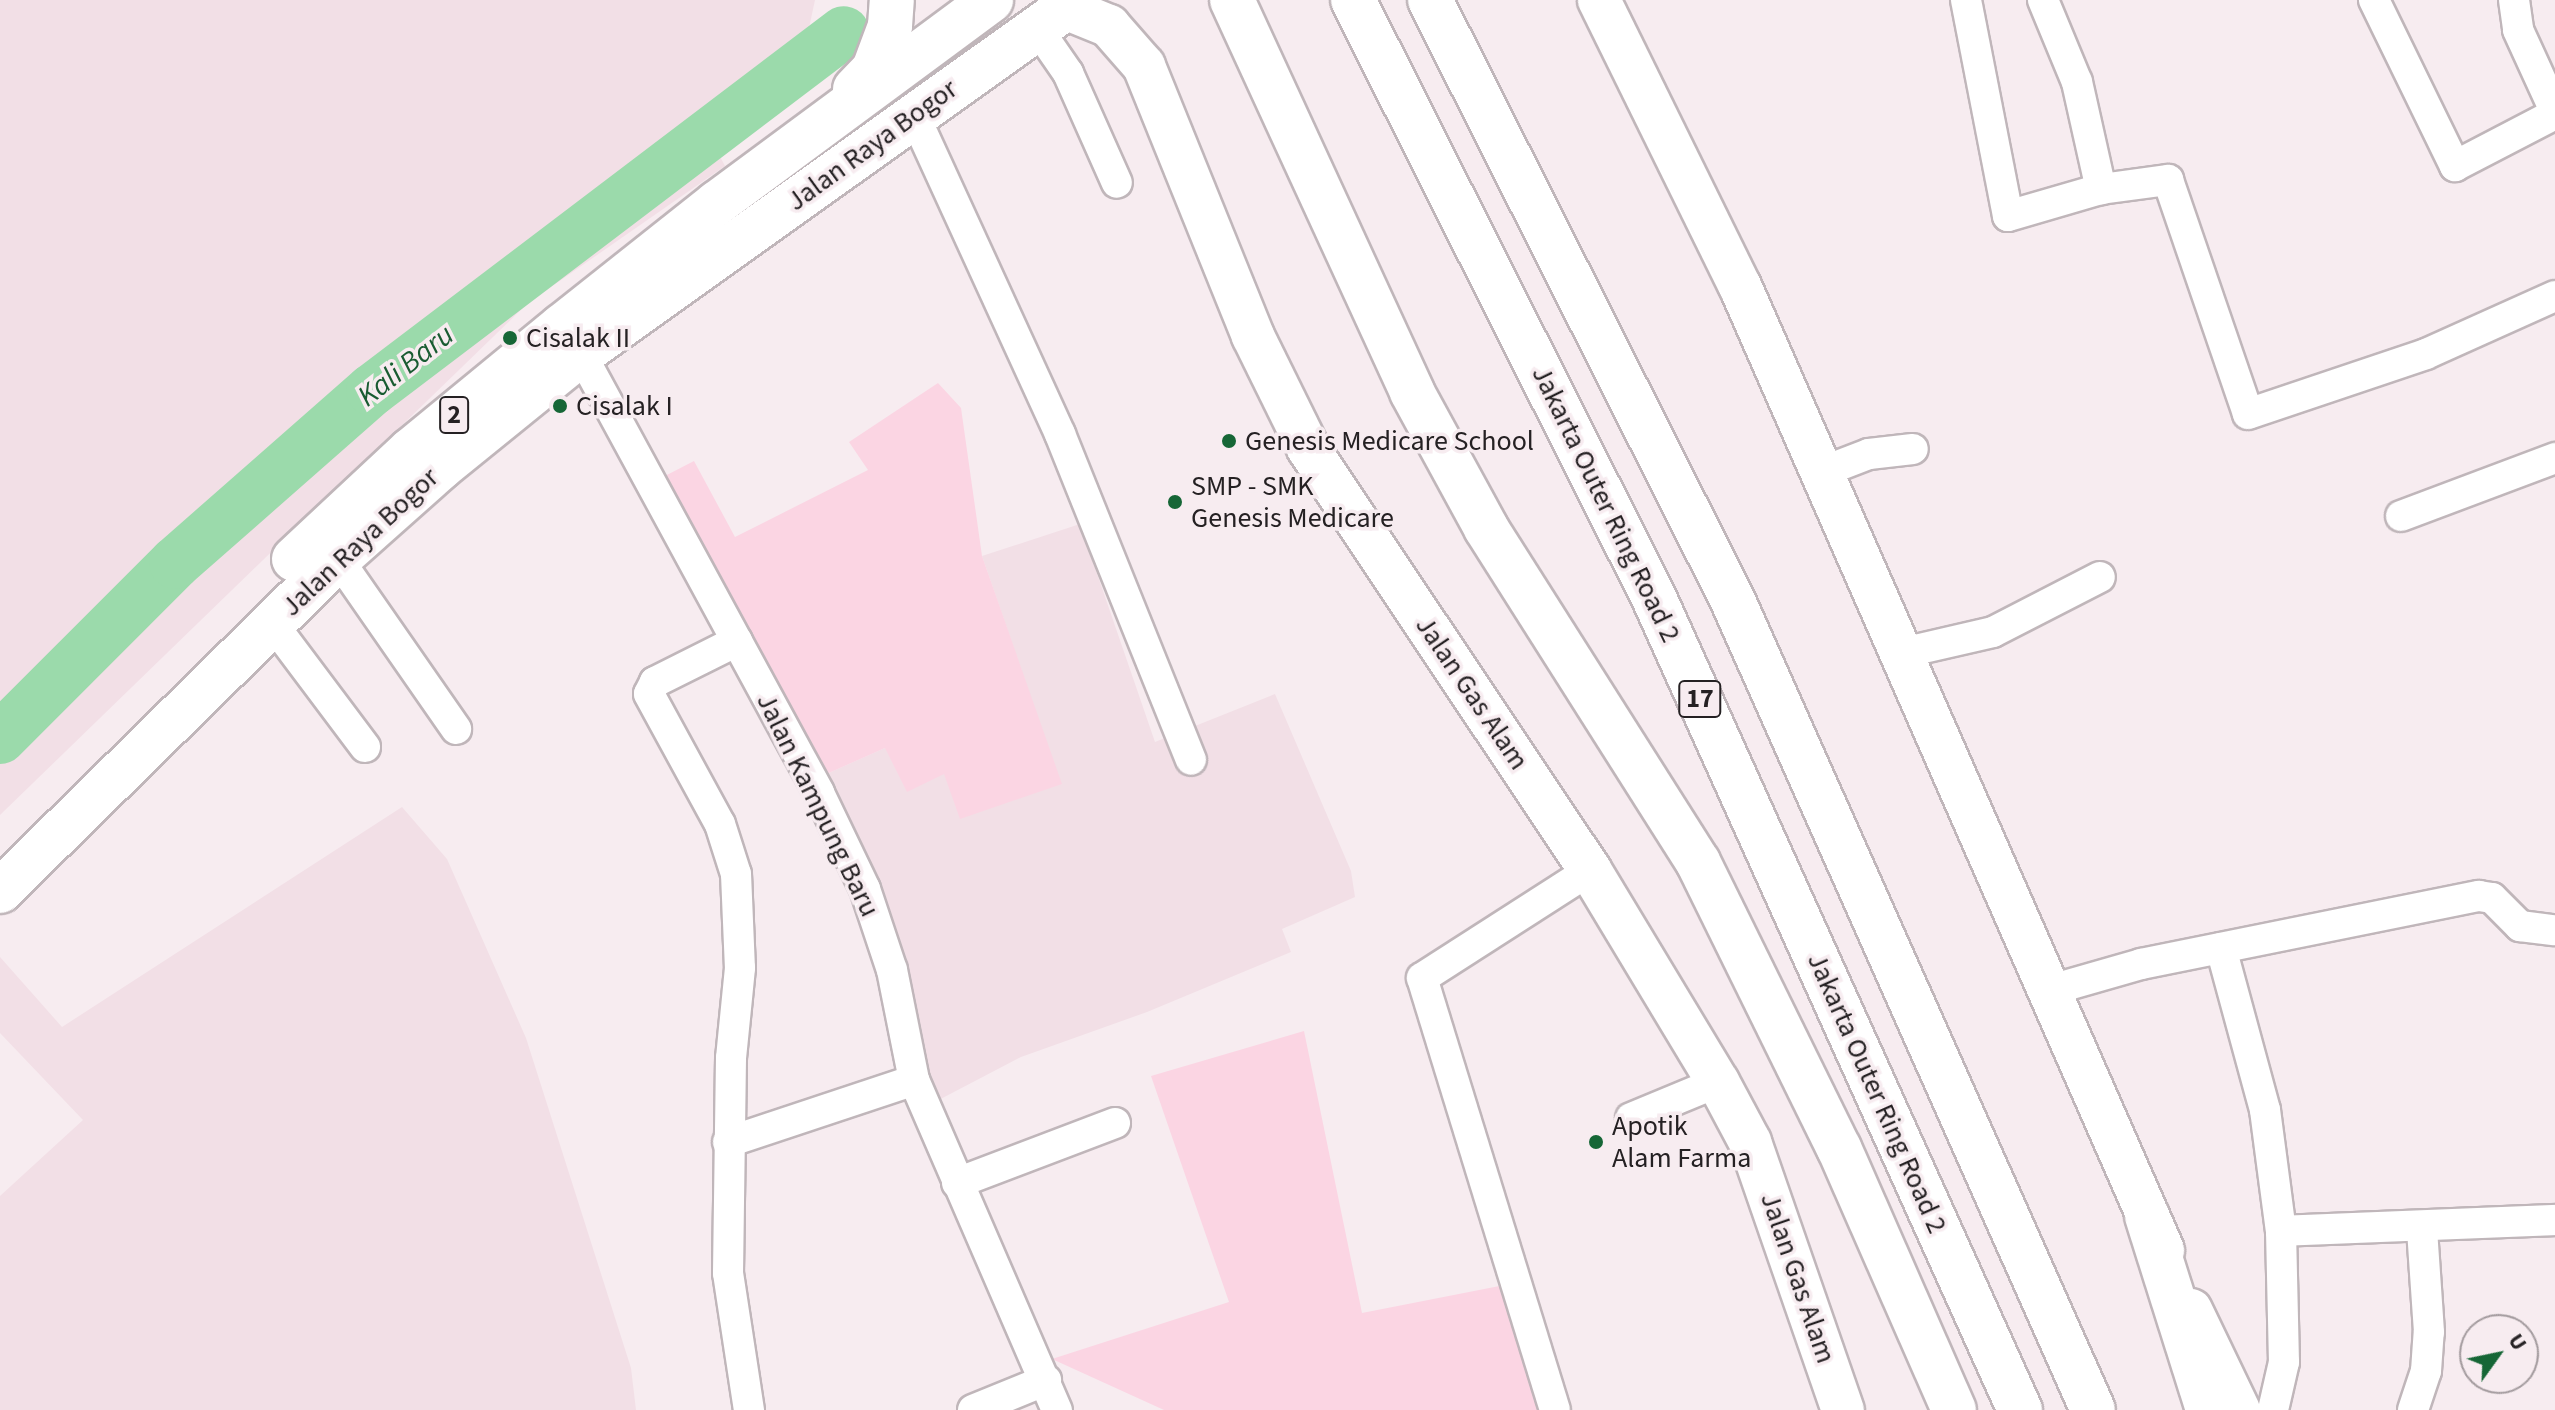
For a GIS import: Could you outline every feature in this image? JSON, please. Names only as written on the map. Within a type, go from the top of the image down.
[{"type":"highway","points":[[827,120],[874,69],[890,26],[892,0]]},
{"type":"highway","points":[[994,0],[1050,19]]},
{"type":"highway","name":"Jalan Raya Bogor","points":[[0,851],[292,561],[411,450],[827,120],[944,14],[994,0]]},
{"type":"highway","points":[[1232,0],[1412,392],[1486,528],[1705,876],[1839,1148],[1954,1410]]},
{"type":"highway","name":"Jakarta Outer Ring Road 2","points":[[1353,0],[1654,598],[2020,1410]]},
{"type":"highway","name":"17","points":[[1430,0],[1733,601],[2093,1410]]},
{"type":"highway","points":[[944,14],[977,70]]},
{"type":"highway","name":"Jalan Raya Bogor","points":[[0,891],[338,559],[440,468],[581,354],[1050,19]]},
{"type":"highway","points":[[2147,1216],[2208,1410]]},
{"type":"main road","points":[[1599,0],[1740,286],[2047,991],[2147,1216],[2239,1410]]},
{"type":"main road","name":"Jalan Gas Alam","points":[[1050,19],[1109,26],[1144,66],[1253,336],[1308,448],[1590,870],[1718,1082],[1750,1142],[1843,1410]]},
{"type":"street","points":[[1966,0],[2008,216],[2101,189],[2168,180],[2248,414],[2426,354],[2555,296]]},
{"type":"street","points":[[2043,0],[2077,82],[2101,189]]},
{"type":"street","points":[[2374,0],[2455,166],[2555,113],[2518,30],[2514,0]]},
{"type":"street","points":[[1050,19],[1068,73],[1117,183]]},
{"type":"street","points":[[914,115],[1060,434],[1191,760]]},
{"type":"street","name":"Jalan Kampung Baru","points":[[581,354],[737,641],[865,889],[892,970],[914,1080],[1057,1410]]},
{"type":"street","points":[[1822,472],[1869,454],[1913,449]]},
{"type":"street","points":[[2401,516],[2555,458]]},
{"type":"street","points":[[338,559],[456,729]]},
{"type":"street","points":[[1902,653],[1993,632],[2100,577]]},
{"type":"street","points":[[272,623],[365,747]]},
{"type":"street","points":[[737,641],[655,682],[649,694],[720,824],[736,874],[740,968],[728,1142],[728,1273],[749,1410]]},
{"type":"street","points":[[1555,1410],[1422,978],[1590,870]]},
{"type":"street","points":[[2047,991],[2221,948],[2479,896],[2492,898],[2520,926],[2555,930]]},
{"type":"street","points":[[2221,948],[2265,1110],[2281,1231],[2284,1362],[2273,1410]]},
{"type":"street","points":[[728,1142],[914,1080]]},
{"type":"street","points":[[1631,1118],[1718,1082]]},
{"type":"street","points":[[957,1183],[1115,1123]]},
{"type":"street","points":[[2281,1231],[2422,1228],[2555,1220]]},
{"type":"street","points":[[2413,1410],[2426,1371],[2429,1332],[2422,1228]]},
{"type":"street","points":[[973,1410],[1046,1380]]},
{"type":"shaded area","points":[[0,0],[815,0],[809,28],[698,115],[725,166],[528,303],[0,815]]},
{"type":"shaded area","points":[[938,383],[961,408],[982,556],[1062,784],[960,819],[944,774],[907,792],[885,748],[822,776],[661,478],[694,461],[735,537],[868,470],[849,442]]},
{"type":"shaded area","points":[[1080,524],[1155,742],[1275,694],[1351,871],[1355,897],[1282,929],[1291,952],[1147,1012],[1021,1057],[931,1104],[898,943],[880,885],[822,776],[885,748],[944,774],[1061,784],[982,556]]},
{"type":"shaded area","points":[[402,807],[447,859],[526,1038],[631,1368],[636,1410],[0,1410],[0,1196],[83,1120],[0,1033],[0,957],[62,1027]]},
{"type":"shaded area","points":[[1304,1031],[1362,1313],[1525,1281],[1552,1410],[1164,1410],[1052,1359],[1229,1302],[1151,1076]]},
{"type":"waterway","name":"Kali Baru","points":[[0,738],[175,563],[372,390],[844,32]]},
{"type":"place","name":"Cisalak II","points":[[510,338]]},
{"type":"place","name":"Cisalak I","points":[[560,406]]},
{"type":"place","name":"Genesis Medicare School","points":[[1229,441]]},
{"type":"place","name":"SMP - SMK Genesis Medicare","points":[[1175,502]]},
{"type":"place","name":"Apotik Alam Farma","points":[[1596,1142]]}]
